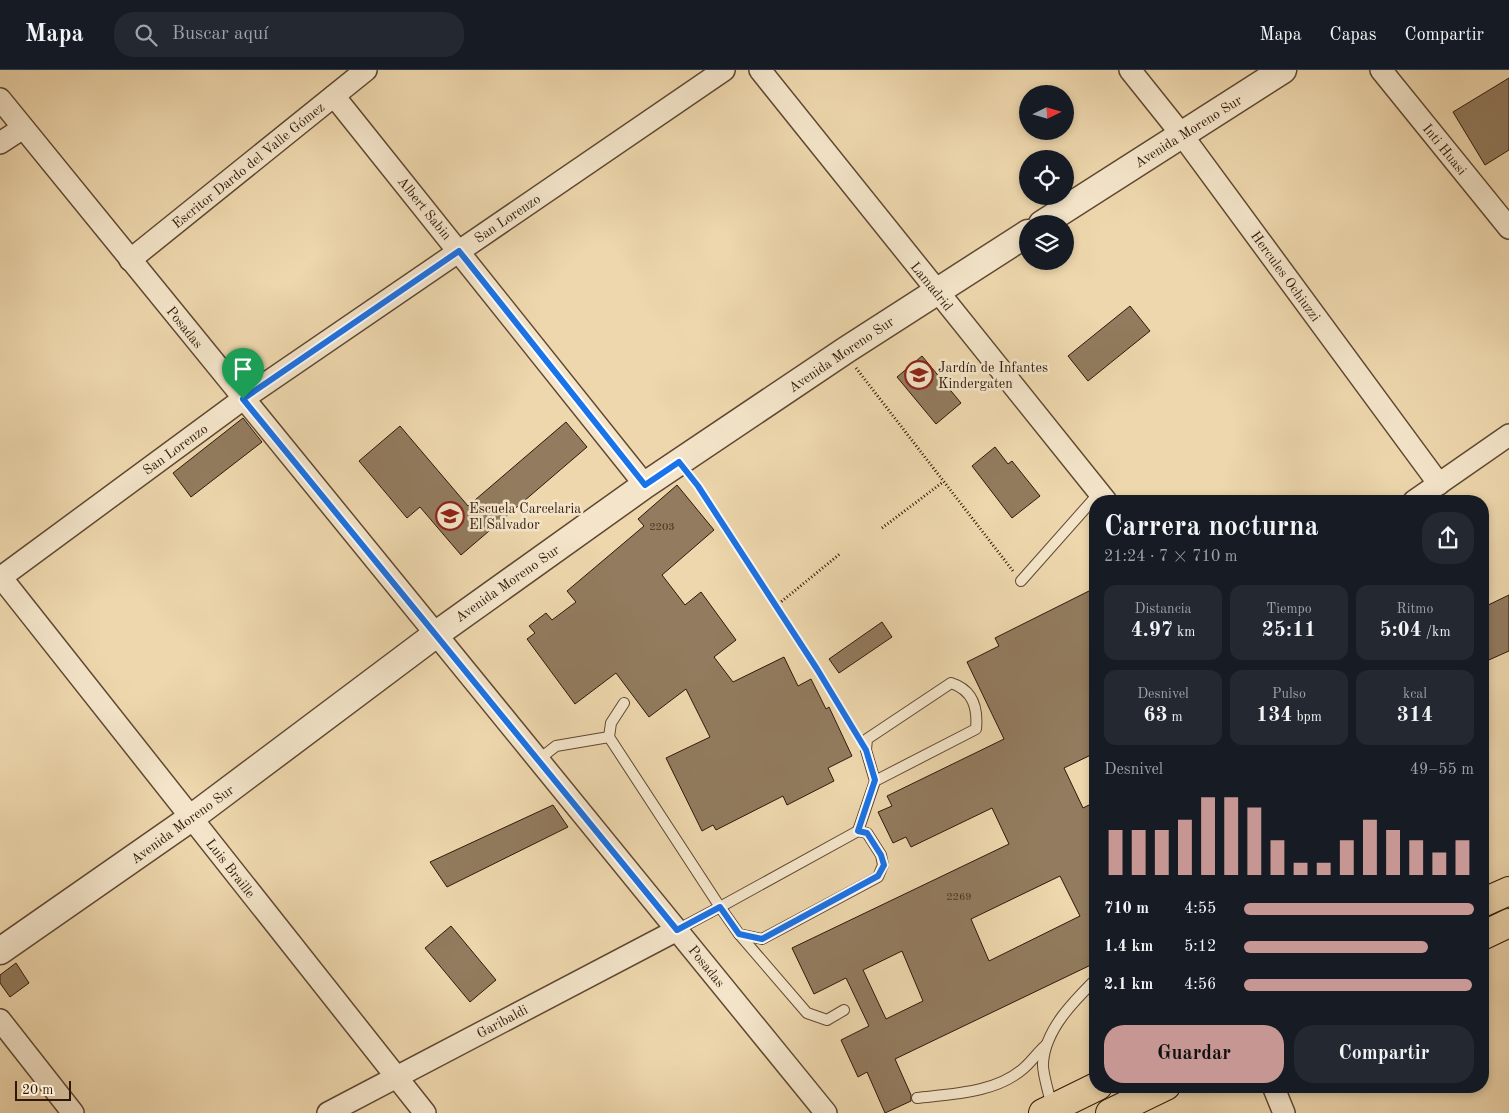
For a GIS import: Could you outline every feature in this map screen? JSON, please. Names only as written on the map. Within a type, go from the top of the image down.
[{"type":"highway","points":[[1489,901],[1509,891]]},
{"type":"highway","points":[[1489,933],[1509,923]]},
{"type":"highway","points":[[1048,1111],[1089,1090]]},
{"type":"highway","points":[[1110,1113],[1151,1093]]},
{"type":"street","name":"Escritor Dardo del Valle Gómez","points":[[130,260],[366,70]]},
{"type":"street","name":"San Lorenzo","points":[[0,577],[243,399],[724,70]]},
{"type":"street","name":"Lamadrid","points":[[760,70],[935,291],[1100,495]]},
{"type":"street","name":"Hercules Ochiuzzi","points":[[1130,70],[1182,135],[1439,484]]},
{"type":"street","name":"Avenida Moreno Sur","points":[[1056,215],[1283,70]]},
{"type":"street","name":"Inti Huasi","points":[[1381,70],[1509,228]]},
{"type":"street","name":"Albert Sabin","points":[[334,96],[645,485]]},
{"type":"street","name":"Posadas","points":[[0,99],[826,1113]]},
{"type":"street","points":[[0,143],[23,128]]},
{"type":"street","name":"Avenida Moreno Sur","points":[[0,951],[191,818],[435,634],[645,485],[935,291],[1019,239]]},
{"type":"street","points":[[1423,495],[1509,436]]},
{"type":"street","name":"Luis Braille","points":[[0,577],[425,1113]]},
{"type":"street","name":"Garibaldi","points":[[328,1113],[677,930]]},
{"type":"street","points":[[0,1020],[74,1113]]},
{"type":"street","points":[[1276,1093],[1284,1113]]},
{"type":"lane","points":[[1021,581],[1089,510]]},
{"type":"lane","points":[[858,831],[875,780],[866,750],[867,740],[952,683],[963,687],[973,701],[978,715],[976,728],[875,780]]},
{"type":"lane","points":[[624,703],[611,723],[609,737],[739,934],[808,1013],[827,1020],[844,1010]]},
{"type":"lane","points":[[538,760],[556,746],[609,737]]},
{"type":"lane","points":[[677,930],[858,831],[867,833],[881,855],[884,865],[878,876],[762,939],[739,934]]},
{"type":"lane","points":[[917,1098],[963,1094],[993,1085],[1023,1069],[1046,1045],[1068,1007],[1089,986]]},
{"type":"lane","points":[[1046,1045],[1042,1065],[1048,1111]]},
{"type":"path","points":[[846,350],[859,373],[1021,581]]},
{"type":"path","points":[[679,462],[698,486],[776,606],[866,750]]},
{"type":"path","points":[[882,528],[943,482]]},
{"type":"path","points":[[776,606],[841,553]]},
{"type":"building","points":[[1509,78],[1509,150],[1485,165],[1453,112]]},
{"type":"building","points":[[1130,306],[1150,331],[1088,381],[1068,356]]},
{"type":"building","points":[[922,356],[961,403],[936,424],[897,377]]},
{"type":"building","points":[[243,418],[262,442],[191,497],[173,473]]},
{"type":"building","points":[[566,422],[587,447],[461,555],[420,507],[407,518],[359,461],[400,426],[468,506]]},
{"type":"building","points":[[995,447],[1008,464],[1012,461],[1040,496],[1012,518],[972,466]]},
{"type":"building","points":[[677,485],[714,530],[662,575],[685,605],[701,592],[736,640],[714,657],[733,682],[784,657],[798,686],[811,679],[826,709],[829,707],[852,756],[828,768],[834,781],[787,805],[783,796],[716,830],[713,825],[702,831],[666,758],[710,737],[686,689],[649,717],[616,673],[575,704],[527,639],[535,633],[529,626],[546,613],[552,620],[576,602],[567,591],[644,526],[638,519]]},
{"type":"building","points":[[1089,591],[1089,756],[1064,768],[1083,808],[1089,805],[1089,966],[895,1059],[911,1095],[911,1101],[885,1113],[867,1072],[858,1077],[841,1040],[869,1026],[846,978],[814,994],[792,948],[1009,844],[992,808],[911,847],[906,837],[893,843],[878,812],[892,806],[887,796],[1004,739],[967,662],[999,646],[995,638]],"holes":[[[1060,876],[1080,916],[989,961],[971,919]],[[902,951],[923,1001],[886,1019],[863,970]]]},
{"type":"building","points":[[1509,595],[1509,651],[1489,660],[1489,605]]},
{"type":"building","points":[[882,622],[892,637],[839,673],[829,659]]},
{"type":"building","points":[[553,805],[568,827],[447,887],[430,862]]},
{"type":"building","points":[[451,926],[496,980],[470,1002],[425,948]]},
{"type":"building","points":[[16,963],[29,983],[10,997],[0,983],[0,975]]},
{"type":"place","name":"Jardín de Infantes Kindergaten","points":[[919,375]]},
{"type":"place","name":"Escuela Carcelaria El Salvador","points":[[450,516]]},
{"type":"route","points":[[459,251],[645,485],[679,462],[698,486],[817,669],[866,750],[875,780],[858,831],[867,833],[881,855],[884,865],[878,876],[762,939],[739,934],[720,907],[677,930],[243,399],[459,251]]}]
